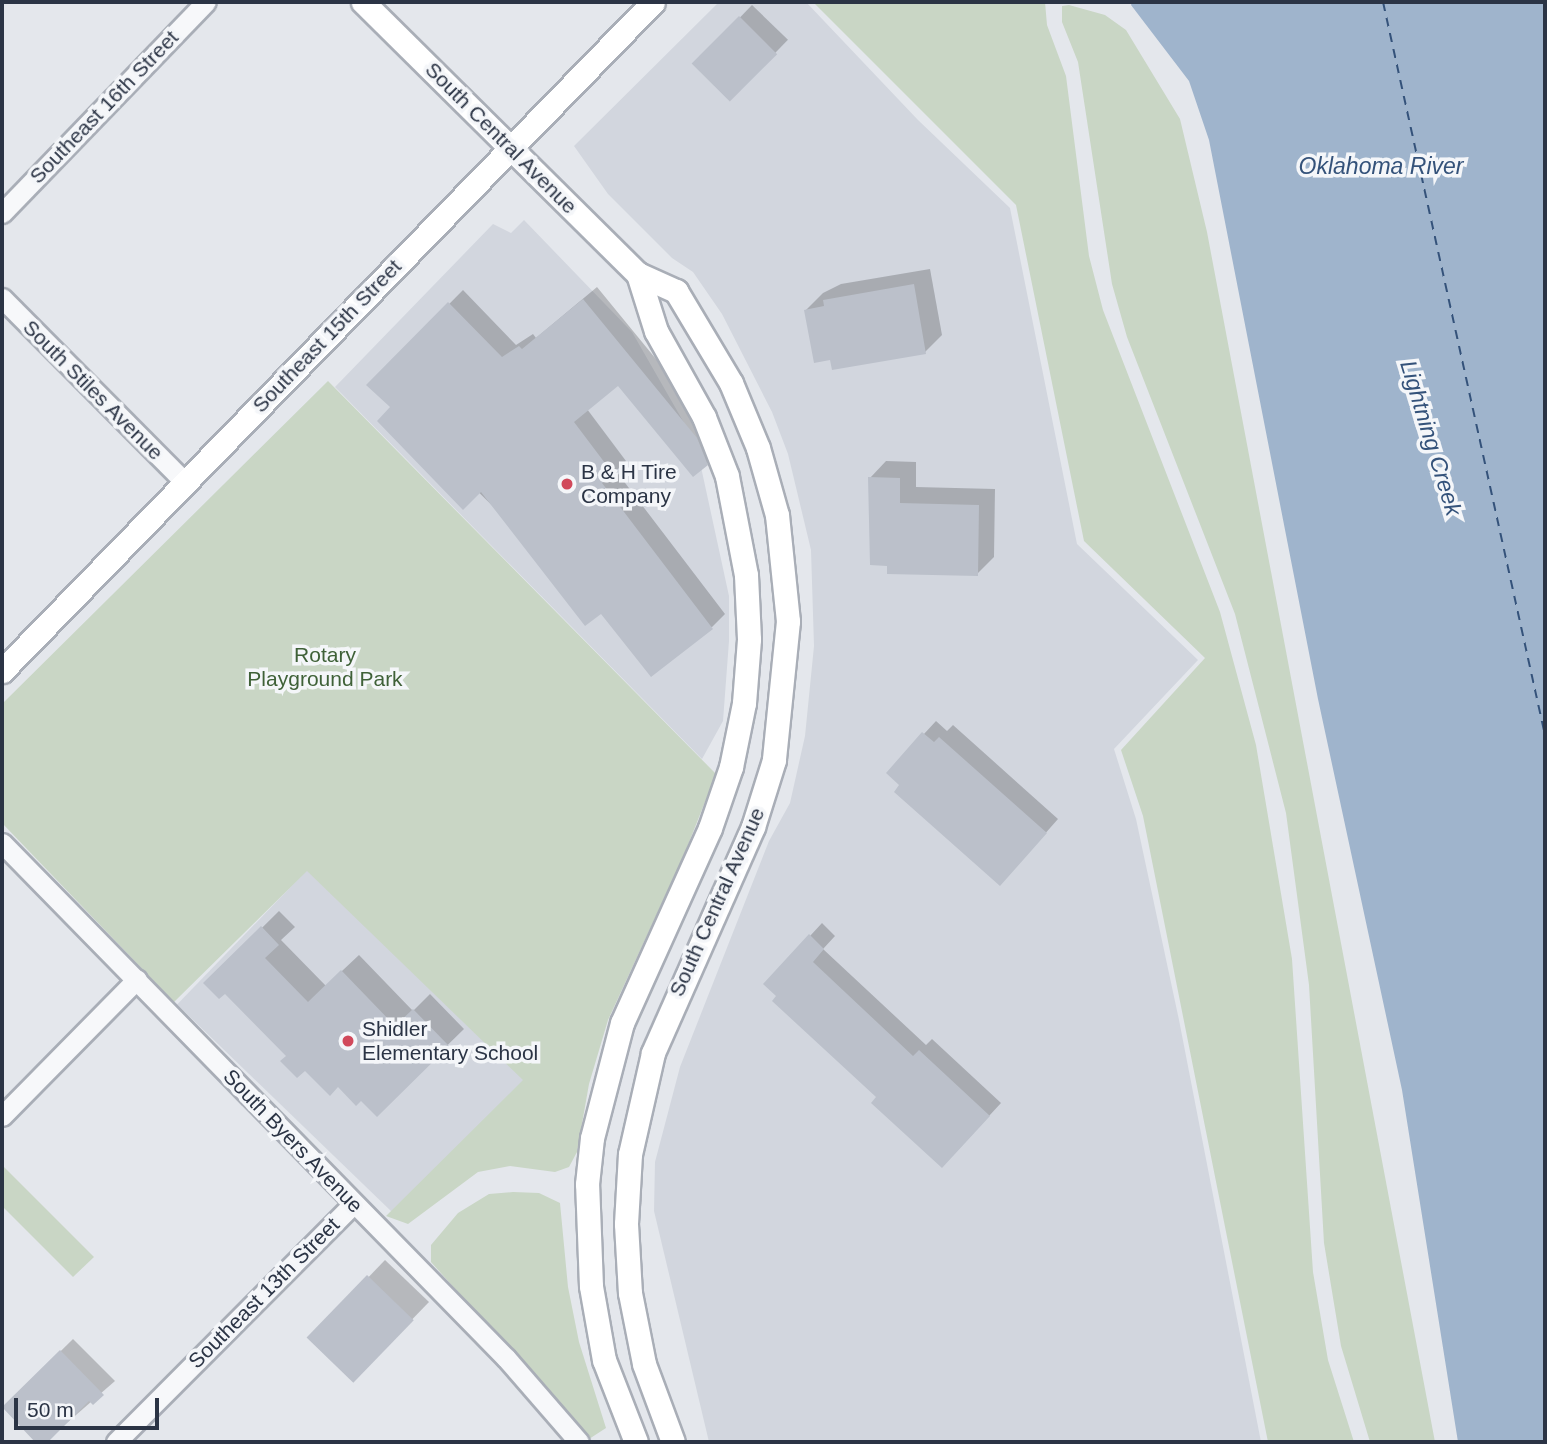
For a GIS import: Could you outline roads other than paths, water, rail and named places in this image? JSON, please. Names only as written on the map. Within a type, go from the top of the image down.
[{"type":"main road","name":"South Central Avenue","points":[[363,2],[638,274],[676,292],[715,351],[745,415],[777,515],[788,621],[784,692],[765,794],[653,1053],[630,1154],[626,1224],[630,1293],[645,1364],[673,1442]]},
{"type":"main road","name":"Southeast 15th Street","points":[[2,671],[653,2]]},
{"type":"main road","name":"South Central Avenue","points":[[636,1442],[604,1360],[590,1286],[587,1184],[592,1138],[622,1023],[710,828],[731,767],[744,703],[749,639],[746,575],[727,476],[704,417],[656,331],[638,274]]},
{"type":"street","name":"Southeast 16th Street","points":[[2,213],[206,2]]},
{"type":"street","name":"South Stiles Avenue","points":[[2,298],[185,482]]},
{"type":"street","name":"South Byers Avenue","points":[[2,843],[506,1358],[569,1438]]},
{"type":"street","points":[[2,1116],[137,979]]},
{"type":"street","name":"Southeast 13th Street","points":[[116,1442],[353,1204]]},
{"type":"water","name":"Oklahoma River","points":[[1132,2],[1545,2],[1545,1442],[1458,1442],[1402,1090],[1318,699],[1209,140],[1189,81],[1131,5]]},
{"type":"place","name":"B & H Tire Company","points":[[567,484]]},
{"type":"place","name":"Shidler Elementary School","points":[[348,1041]]},
{"type":"water label","name":"Lightning Creek","points":[[1431,438]]},
{"type":"park label","name":"Rotary Playground Park","points":[[325,667]]}]
